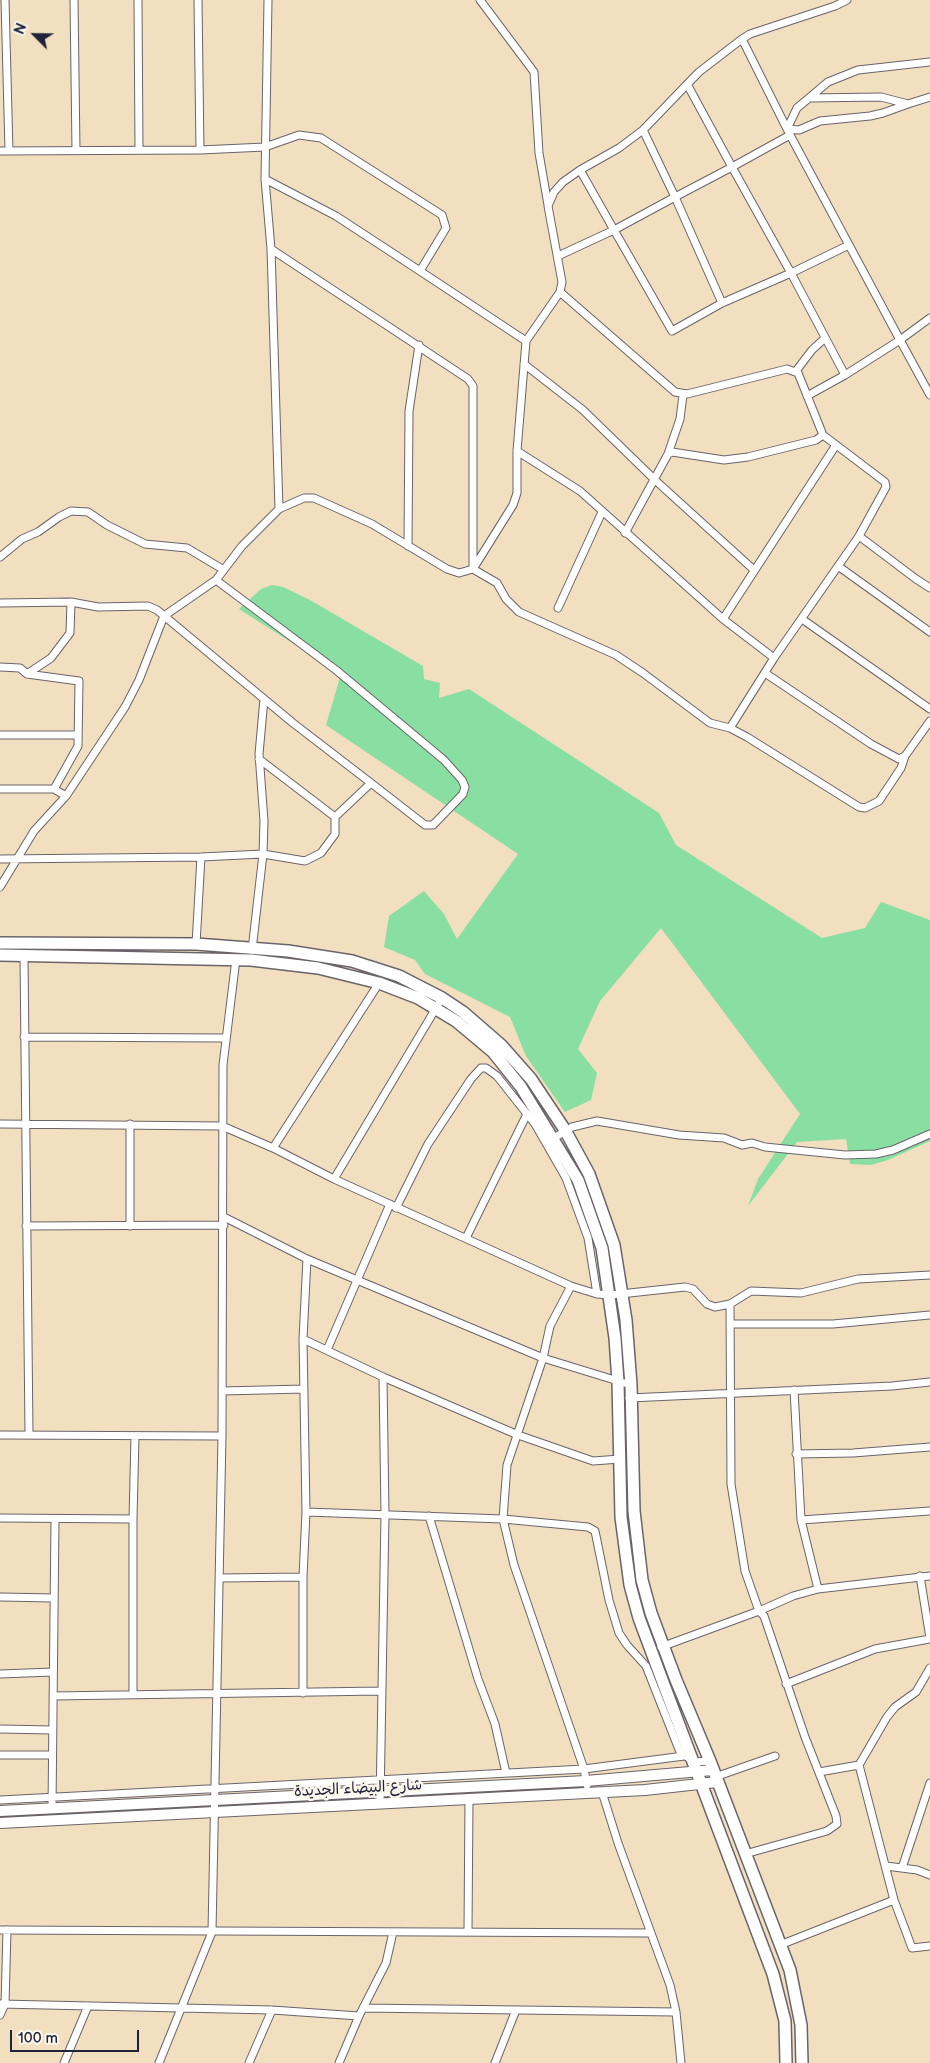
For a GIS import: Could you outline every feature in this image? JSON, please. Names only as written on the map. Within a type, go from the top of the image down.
[{"type":"main road","points":[[0,943],[196,944],[252,948],[352,961],[398,976],[439,1003],[475,1036],[497,1049],[543,1098],[565,1130],[599,1197],[614,1245],[623,1294],[631,1385],[637,1546],[642,1580],[663,1646],[714,1772],[780,1945],[796,1997],[801,2025],[802,2063]]},
{"type":"main road","points":[[0,955],[250,960],[318,968],[379,983],[439,1003]]},
{"type":"main road","points":[[497,1049],[530,1110],[554,1138],[578,1180],[602,1248],[610,1295],[618,1382],[624,1551],[632,1593],[692,1763],[703,1784],[780,1996],[785,2021],[786,2063]]},
{"type":"main road","points":[[530,1110],[543,1098]]},
{"type":"street","points":[[5,0],[9,151]]},
{"type":"street","points":[[74,0],[76,150]]},
{"type":"street","points":[[138,0],[139,150]]},
{"type":"street","points":[[198,0],[200,150]]},
{"type":"street","points":[[268,0],[265,179],[271,249],[279,509]]},
{"type":"street","points":[[0,887],[34,831],[66,796],[132,695],[164,616],[216,580],[242,546],[279,509],[304,498],[314,498],[372,524],[447,569],[459,573],[473,569],[508,517],[517,493],[517,451],[526,341],[560,292],[562,282],[539,153],[534,72],[480,0]]},
{"type":"street","points":[[548,206],[554,192],[563,182],[619,148],[643,130],[687,84],[722,52],[750,34],[835,6],[847,0]]},
{"type":"street","points":[[742,39],[789,132],[930,396]]},
{"type":"street","points":[[789,132],[797,108],[828,82],[858,70],[930,62]]},
{"type":"street","points":[[687,84],[845,375]]},
{"type":"street","points":[[809,98],[881,97],[908,104]]},
{"type":"street","points":[[558,256],[614,230],[732,167],[789,132],[820,121],[870,116],[930,97]]},
{"type":"street","points":[[643,130],[675,196],[722,303]]},
{"type":"street","points":[[0,151],[200,150],[266,147],[299,135],[321,138],[442,214],[446,228],[420,271]]},
{"type":"street","points":[[580,170],[672,331],[722,303],[849,245]]},
{"type":"street","points":[[265,179],[336,216],[526,341]]},
{"type":"street","points":[[271,249],[352,304],[419,345],[468,379],[473,386],[473,569]]},
{"type":"street","points":[[560,292],[675,392],[682,395],[787,369],[796,371]]},
{"type":"street","points":[[807,396],[845,375],[900,340],[930,318]]},
{"type":"street","points":[[796,371],[812,350],[825,338]]},
{"type":"street","points":[[408,546],[409,412],[419,345]]},
{"type":"street","points":[[524,364],[583,410],[655,480],[754,570]]},
{"type":"street","points":[[730,728],[774,658],[859,536],[886,487],[885,482],[823,435],[796,371]]},
{"type":"street","points":[[625,533],[668,454],[680,418],[682,395]]},
{"type":"street","points":[[668,454],[672,452],[724,460],[816,440],[823,435]]},
{"type":"street","points":[[723,619],[836,445]]},
{"type":"street","points":[[517,451],[580,491],[723,619],[774,658]]},
{"type":"street","points":[[0,557],[22,539],[38,532],[71,511],[88,512],[107,525],[145,544],[187,548],[224,570]]},
{"type":"street","points":[[558,608],[602,512]]},
{"type":"street","points":[[859,536],[930,588]]},
{"type":"street","points":[[838,566],[930,632]]},
{"type":"street","points":[[473,569],[497,584],[506,599],[519,612],[616,655],[710,723],[730,728],[853,803],[865,808],[880,800],[901,768],[906,756],[930,721]]},
{"type":"street","points":[[0,603],[71,602],[98,607],[148,606],[157,610],[264,698],[425,825],[434,825],[463,794],[465,787],[462,780],[444,760],[336,670],[216,580]]},
{"type":"street","points":[[27,674],[51,658],[70,633],[71,602]]},
{"type":"street","points":[[802,619],[930,709]]},
{"type":"street","points":[[0,667],[20,668],[27,674],[79,681],[78,746],[54,789]]},
{"type":"street","points":[[765,672],[888,754],[899,759],[906,756]]},
{"type":"street","points":[[250,960],[263,854],[264,821],[259,759],[261,714],[264,698]]},
{"type":"street","points":[[0,735],[78,735]]},
{"type":"street","points":[[259,759],[335,817]]},
{"type":"street","points":[[0,859],[201,857],[263,854],[305,861],[321,853],[335,834],[335,817],[371,783]]},
{"type":"street","points":[[0,788],[54,789],[66,796]]},
{"type":"street","points":[[196,944],[201,857]]},
{"type":"street","points":[[24,956],[29,1435]]},
{"type":"street","points":[[159,2063],[183,2008],[212,1932],[222,1436],[224,1221],[222,1126],[225,1038],[236,959]]},
{"type":"street","points":[[273,1148],[379,983]]},
{"type":"street","points":[[334,1180],[439,1003]]},
{"type":"street","points":[[24,1037],[225,1038]]},
{"type":"street","points":[[327,1350],[357,1278],[393,1206],[428,1144],[471,1079],[481,1068],[489,1069],[530,1110],[557,1161],[574,1197],[588,1238],[597,1294]]},
{"type":"street","points":[[466,1238],[530,1110]]},
{"type":"street","points":[[554,1138],[565,1130],[580,1124],[597,1121],[679,1135],[724,1138],[742,1145],[752,1143],[765,1147],[845,1154],[876,1154],[893,1150],[930,1134]]},
{"type":"street","points":[[0,1124],[222,1126],[273,1148],[334,1180],[571,1286],[597,1294],[623,1294],[685,1287],[693,1289],[707,1304],[715,1307],[730,1304],[751,1292],[801,1293],[858,1280],[930,1275]]},
{"type":"street","points":[[130,1124],[130,1226]]},
{"type":"street","points":[[26,1226],[130,1226],[224,1221],[307,1259],[357,1278],[543,1358],[631,1385]]},
{"type":"street","points":[[303,1693],[303,1577],[306,1512],[303,1339],[307,1259]]},
{"type":"street","points":[[571,1286],[550,1326],[543,1358],[507,1465],[503,1519],[514,1565],[584,1769],[588,1793]]},
{"type":"street","points":[[730,1304],[731,1392],[729,1443],[737,1532],[745,1571],[759,1611],[764,1616],[786,1684],[836,1816],[837,1824],[832,1829],[745,1854]]},
{"type":"street","points":[[730,1324],[833,1324],[930,1315]]},
{"type":"street","points":[[303,1339],[384,1377],[518,1435],[593,1461],[620,1459]]},
{"type":"street","points":[[380,1803],[385,1514],[384,1377]]},
{"type":"street","points":[[619,1398],[892,1386],[930,1382]]},
{"type":"street","points":[[222,1391],[304,1389]]},
{"type":"street","points":[[794,1390],[801,1520],[818,1589]]},
{"type":"street","points":[[0,1435],[222,1436]]},
{"type":"street","points":[[133,1695],[135,1436]]},
{"type":"street","points":[[796,1454],[853,1453],[930,1447]]},
{"type":"street","points":[[801,1520],[930,1511]]},
{"type":"street","points":[[306,1512],[503,1519],[588,1527],[595,1531],[609,1600],[617,1628],[624,1641],[646,1666],[678,1746],[692,1763]]},
{"type":"street","points":[[428,1516],[478,1679],[496,1724],[506,1773]]},
{"type":"street","points":[[0,1518],[133,1519]]},
{"type":"street","points":[[52,1808],[55,1519]]},
{"type":"street","points":[[786,1684],[874,1649],[930,1638],[920,1576]]},
{"type":"street","points":[[651,1650],[759,1611],[793,1596],[818,1589],[930,1576]]},
{"type":"street","points":[[220,1578],[303,1577]]},
{"type":"street","points":[[0,1597],[54,1598]]},
{"type":"street","points":[[930,1668],[916,1692],[891,1712],[859,1765],[894,1900],[912,1948],[930,1946]]},
{"type":"street","points":[[0,1674],[53,1672]]},
{"type":"street","points":[[53,1696],[381,1691]]},
{"type":"street","points":[[0,1730],[52,1730]]},
{"type":"street","points":[[0,1756],[52,1755]]},
{"type":"street","points":[[714,1772],[774,1756]]},
{"type":"street","points":[[380,1786],[506,1773],[692,1763]]},
{"type":"street","name":"شارع البيضاء الجديدة","points":[[0,1811],[215,1794],[380,1786],[586,1781],[692,1763],[714,1772],[703,1784],[645,1790],[0,1823]]},
{"type":"street","points":[[819,1772],[859,1765]]},
{"type":"street","points":[[902,1868],[930,1783]]},
{"type":"street","points":[[602,1792],[618,1843],[670,1985],[676,2012],[681,2063]]},
{"type":"street","points":[[0,1800],[52,1797],[215,1794]]},
{"type":"street","points":[[468,1931],[469,1799]]},
{"type":"street","points":[[886,1866],[930,1875]]},
{"type":"street","points":[[780,1945],[894,1900]]},
{"type":"street","points":[[0,2015],[4,1930],[650,1933]]},
{"type":"street","points":[[339,2063],[358,2016],[386,1963],[392,1932]]},
{"type":"street","points":[[2,2004],[272,2010],[358,2016]]},
{"type":"street","points":[[64,2063],[88,2006]]},
{"type":"street","points":[[363,2008],[676,2012]]},
{"type":"street","points":[[249,2063],[272,2010]]},
{"type":"street","points":[[495,2063],[516,2010]]},
{"type":"green space","points":[[272,585],[283,587],[310,600],[423,666],[424,679],[440,683],[439,698],[469,689],[659,813],[676,845],[822,938],[865,928],[881,902],[930,920],[930,1141],[888,1160],[871,1165],[850,1164],[846,1139],[797,1142],[748,1206],[758,1179],[800,1114],[661,928],[600,1001],[578,1049],[597,1073],[591,1100],[565,1112],[526,1056],[510,1017],[425,974],[415,960],[384,947],[389,916],[424,891],[444,914],[457,939],[518,854],[326,725],[341,674],[239,609],[261,589]]}]
